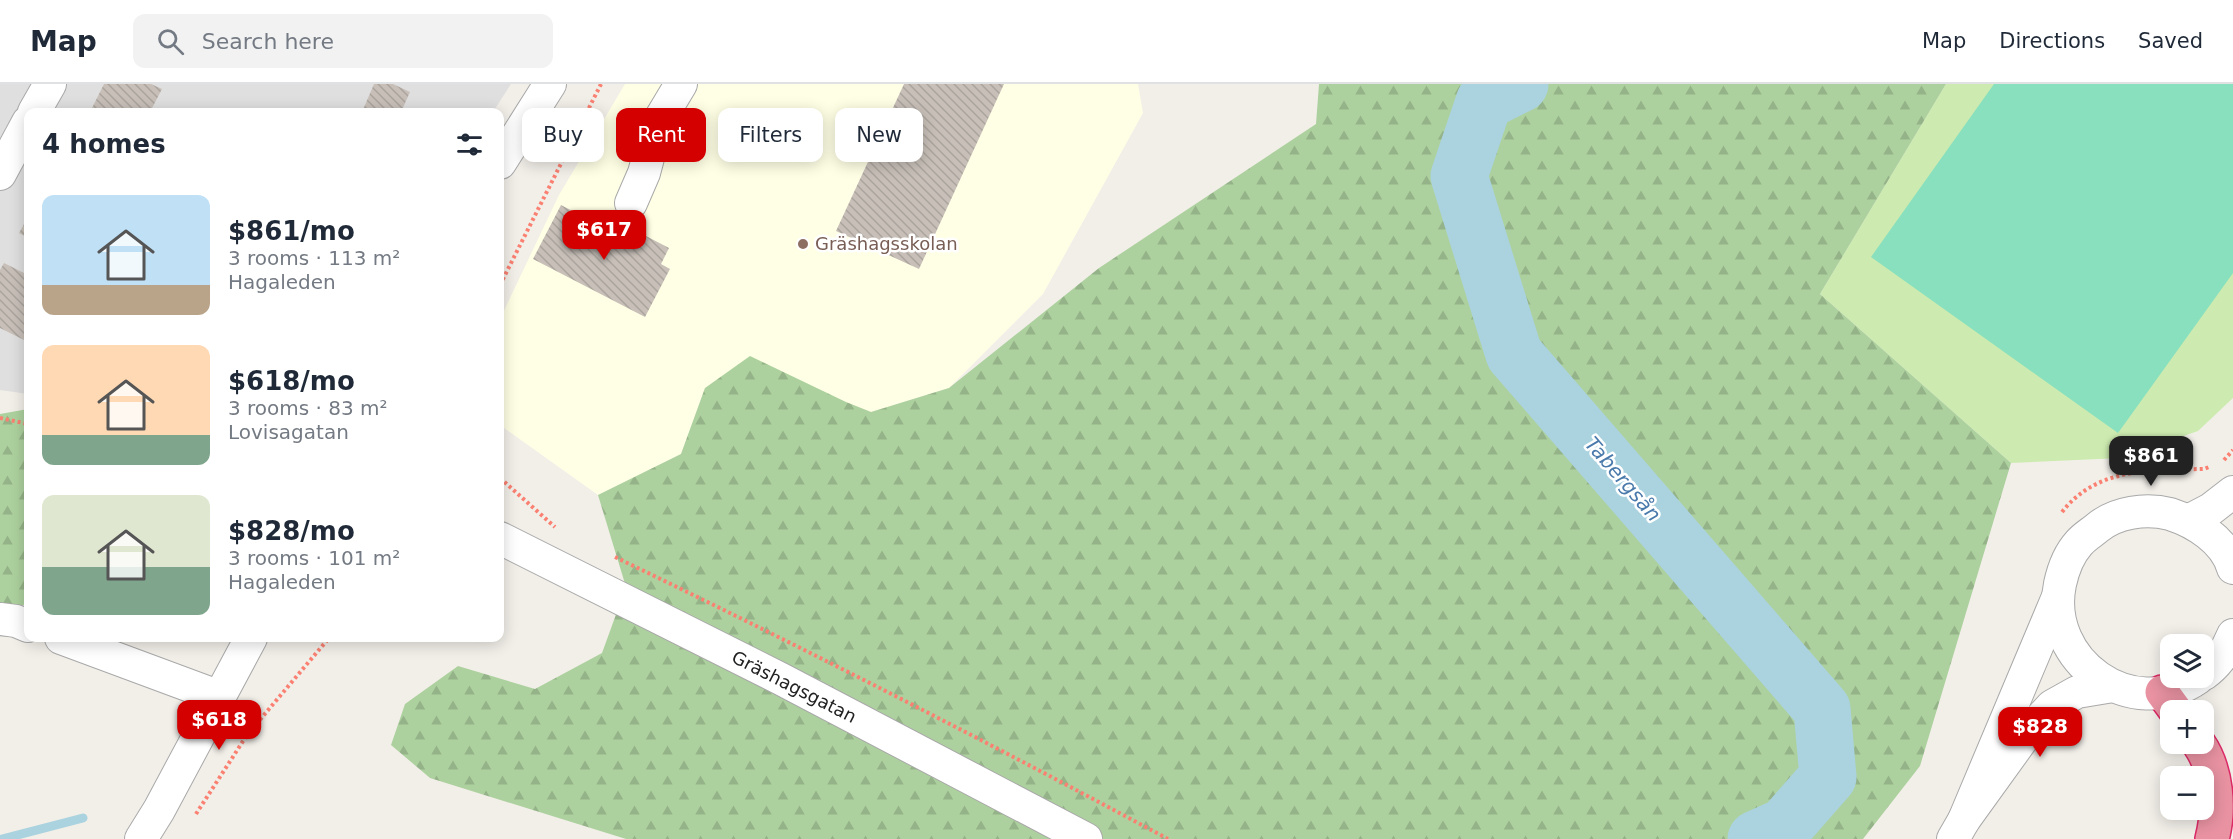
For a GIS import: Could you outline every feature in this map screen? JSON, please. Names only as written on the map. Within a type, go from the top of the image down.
[{"type":"highway","points":[[2203,754],[2214,778],[2216,804],[2212,839]]},
{"type":"street","points":[[36,108],[50,84]]},
{"type":"street","points":[[504,157],[550,84]]},
{"type":"street","points":[[631,203],[644,173],[657,124],[681,84]]},
{"type":"street","points":[[2190,520],[2211,509],[2233,492]]},
{"type":"street","points":[[1958,829],[2057,598],[2063,569],[2079,543],[2102,524],[2130,512],[2161,512],[2190,520],[2214,538],[2233,568]]},
{"type":"street","name":"Gräshagsgatan","points":[[504,540],[791,685],[1086,839]]},
{"type":"street","points":[[2057,598],[2061,628],[2075,656],[2092,674],[2113,686],[2162,700]]},
{"type":"street","points":[[0,619],[24,624]]},
{"type":"street","points":[[2214,665],[2228,648],[2233,635]]},
{"type":"street","points":[[72,642],[220,697]]},
{"type":"street","points":[[141,839],[159,810],[249,642]]},
{"type":"street","points":[[1958,829],[2026,734],[2052,706],[2078,692],[2113,686]]},
{"type":"street","points":[[2171,700],[2185,688]]},
{"type":"path","points":[[504,277],[600,84]]},
{"type":"path","points":[[0,418],[24,423]]},
{"type":"path","points":[[504,482],[555,528]]},
{"type":"path","points":[[609,554],[803,648],[1004,751],[1168,839]]},
{"type":"path","points":[[192,821],[247,735],[326,642]]},
{"type":"shaded area","points":[[0,84],[511,84],[496,108],[24,108],[24,393],[0,390]]},
{"type":"shaded area","name":"Gräshagsskolan","points":[[625,84],[1138,84],[1143,113],[1043,294],[949,388],[871,412],[846,402],[705,388],[681,454],[598,495],[504,428],[504,311],[559,195],[579,162],[604,162],[604,119]]},
{"type":"green space","points":[[1319,84],[1946,84],[1820,294],[2011,463],[1920,766],[1863,839],[626,839],[430,778],[391,745],[405,704],[458,666],[535,689],[602,653],[626,587],[598,495],[681,454],[705,388],[750,356],[871,412],[949,388],[1099,268],[1316,124]]},
{"type":"green space","points":[[1946,84],[2233,84],[2233,398],[2198,431],[2121,458],[2011,463],[1820,294]]},
{"type":"green space","points":[[1994,84],[2233,84],[2233,273],[2118,433],[1871,257]]},
{"type":"green space","points":[[24,410],[24,605],[0,609],[0,414]]},
{"type":"building","points":[[104,84],[151,84],[162,89],[152,108],[92,108]]},
{"type":"building","points":[[374,84],[393,84],[410,92],[403,108],[364,108]]},
{"type":"building","points":[[904,84],[1004,84],[919,269],[836,231],[868,162],[923,162],[923,108],[893,108]]},
{"type":"building","points":[[561,205],[641,247],[646,236],[669,248],[661,264],[670,269],[645,317],[533,259]]},
{"type":"building","points":[[24,224],[24,236],[19,233]]},
{"type":"building","points":[[4,263],[24,273],[24,340],[0,328],[0,270]]},
{"type":"waterway","name":"Tabergsån","points":[[1520,84],[1484,102],[1459,176],[1514,354],[1822,709],[1828,777],[1785,826],[1756,839]]},
{"type":"waterway","points":[[2,839],[83,818]]},
{"type":"place","name":"Gräshagsskolan","points":[[803,244]]}]
